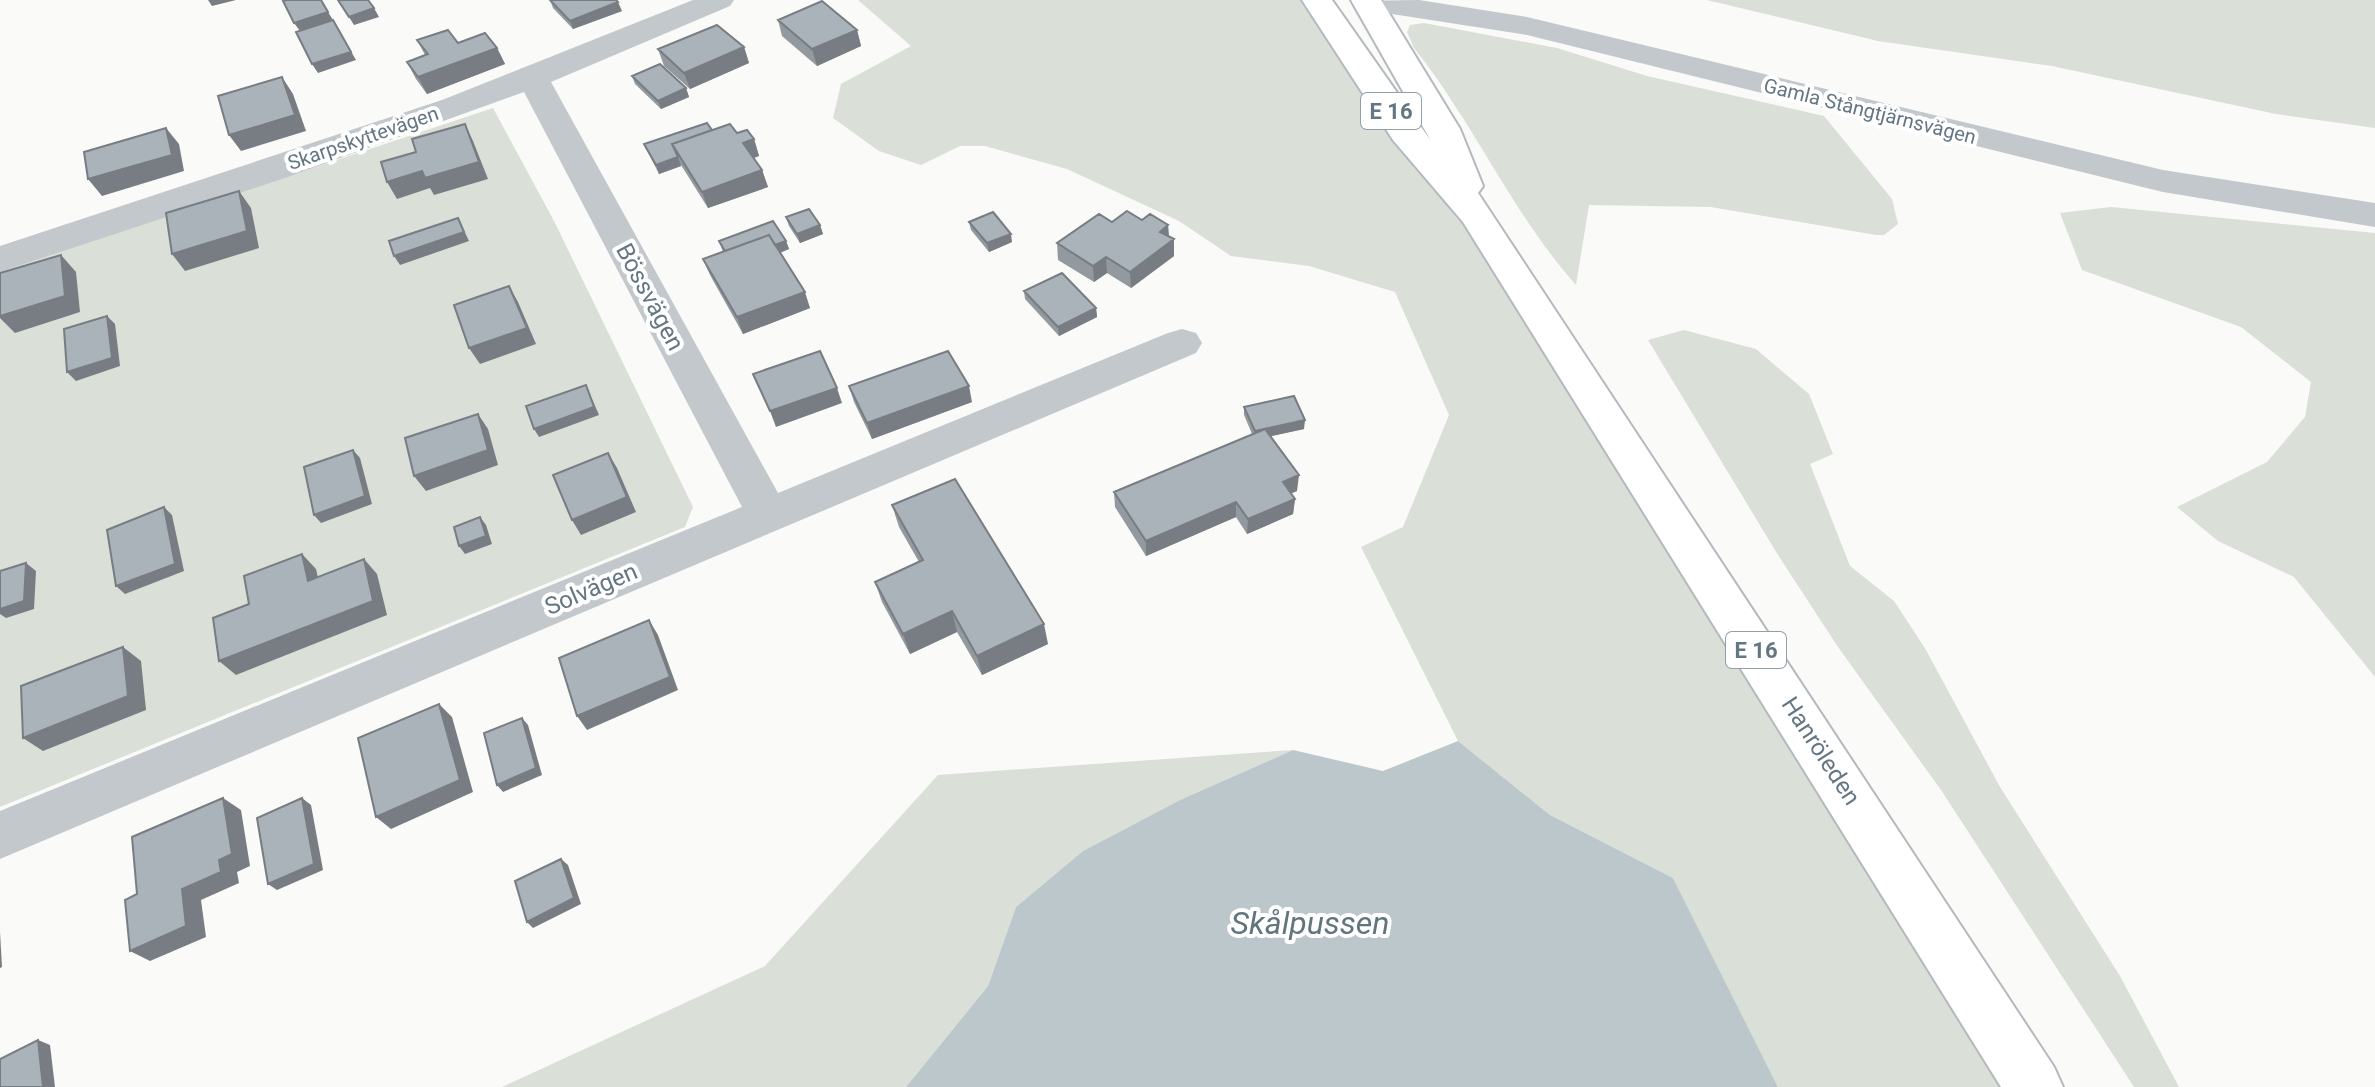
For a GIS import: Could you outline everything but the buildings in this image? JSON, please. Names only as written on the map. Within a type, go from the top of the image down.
[{"type":"highway","name":"Hanröleden","points":[[1317,0],[1405,133],[1476,214],[2034,1087]]},
{"type":"highway","name":"Hanröleden","points":[[1366,0],[1443,129],[1476,214]]},
{"type":"street","name":"Skarpskyttevägen","points":[[0,259],[375,135],[533,79],[609,50],[719,0]]},
{"type":"street","name":"Gamla Stångtjärnsvägen","points":[[1366,0],[1527,26],[2163,181],[2375,215]]},
{"type":"street","name":"Bössvägen","points":[[533,79],[768,515]]},
{"type":"street","name":"Solvägen","points":[[0,835],[1182,343]]},
{"type":"shaded area","points":[[858,0],[1328,0],[2007,1087],[1778,1087],[1673,878],[1550,815],[1458,741],[1361,547],[1403,527],[1449,415],[1395,292],[1309,266],[1231,256],[1179,221],[1067,169],[985,146],[960,146],[921,165],[879,151],[833,118],[841,84],[911,46]]},
{"type":"shaded area","points":[[1707,0],[2375,0],[2375,128],[2276,114],[2052,66],[1878,41]]},
{"type":"shaded area","points":[[1424,23],[1557,48],[1647,76],[1824,116],[1892,199],[1898,224],[1884,235],[1876,235],[1711,207],[1589,205],[1576,285],[1532,228],[1456,107],[1414,48],[1407,32],[1410,25]]},
{"type":"shaded area","points":[[493,108],[554,221],[693,507],[685,527],[0,807],[0,272]]},
{"type":"shaded area","points":[[2111,207],[2375,233],[2375,677],[2294,577],[2218,541],[2177,507],[2267,462],[2305,417],[2311,382],[2241,327],[2082,270],[2060,213]]},
{"type":"shaded area","points":[[1684,330],[1756,349],[1809,394],[1833,454],[1810,464],[1850,566],[1894,601],[1926,650],[2000,787],[2120,976],[2179,1087],[2134,1087],[1941,790],[1838,647],[1778,555],[1648,340]]},
{"type":"shaded area","points":[[1293,750],[1180,800],[1083,851],[1016,907],[988,986],[906,1087],[502,1087],[765,966],[938,775]]},
{"type":"water","name":"Skålpussen","points":[[1458,741],[1550,815],[1673,878],[1778,1087],[906,1087],[988,986],[1016,907],[1083,851],[1180,800],[1293,750],[1383,771]]}]
